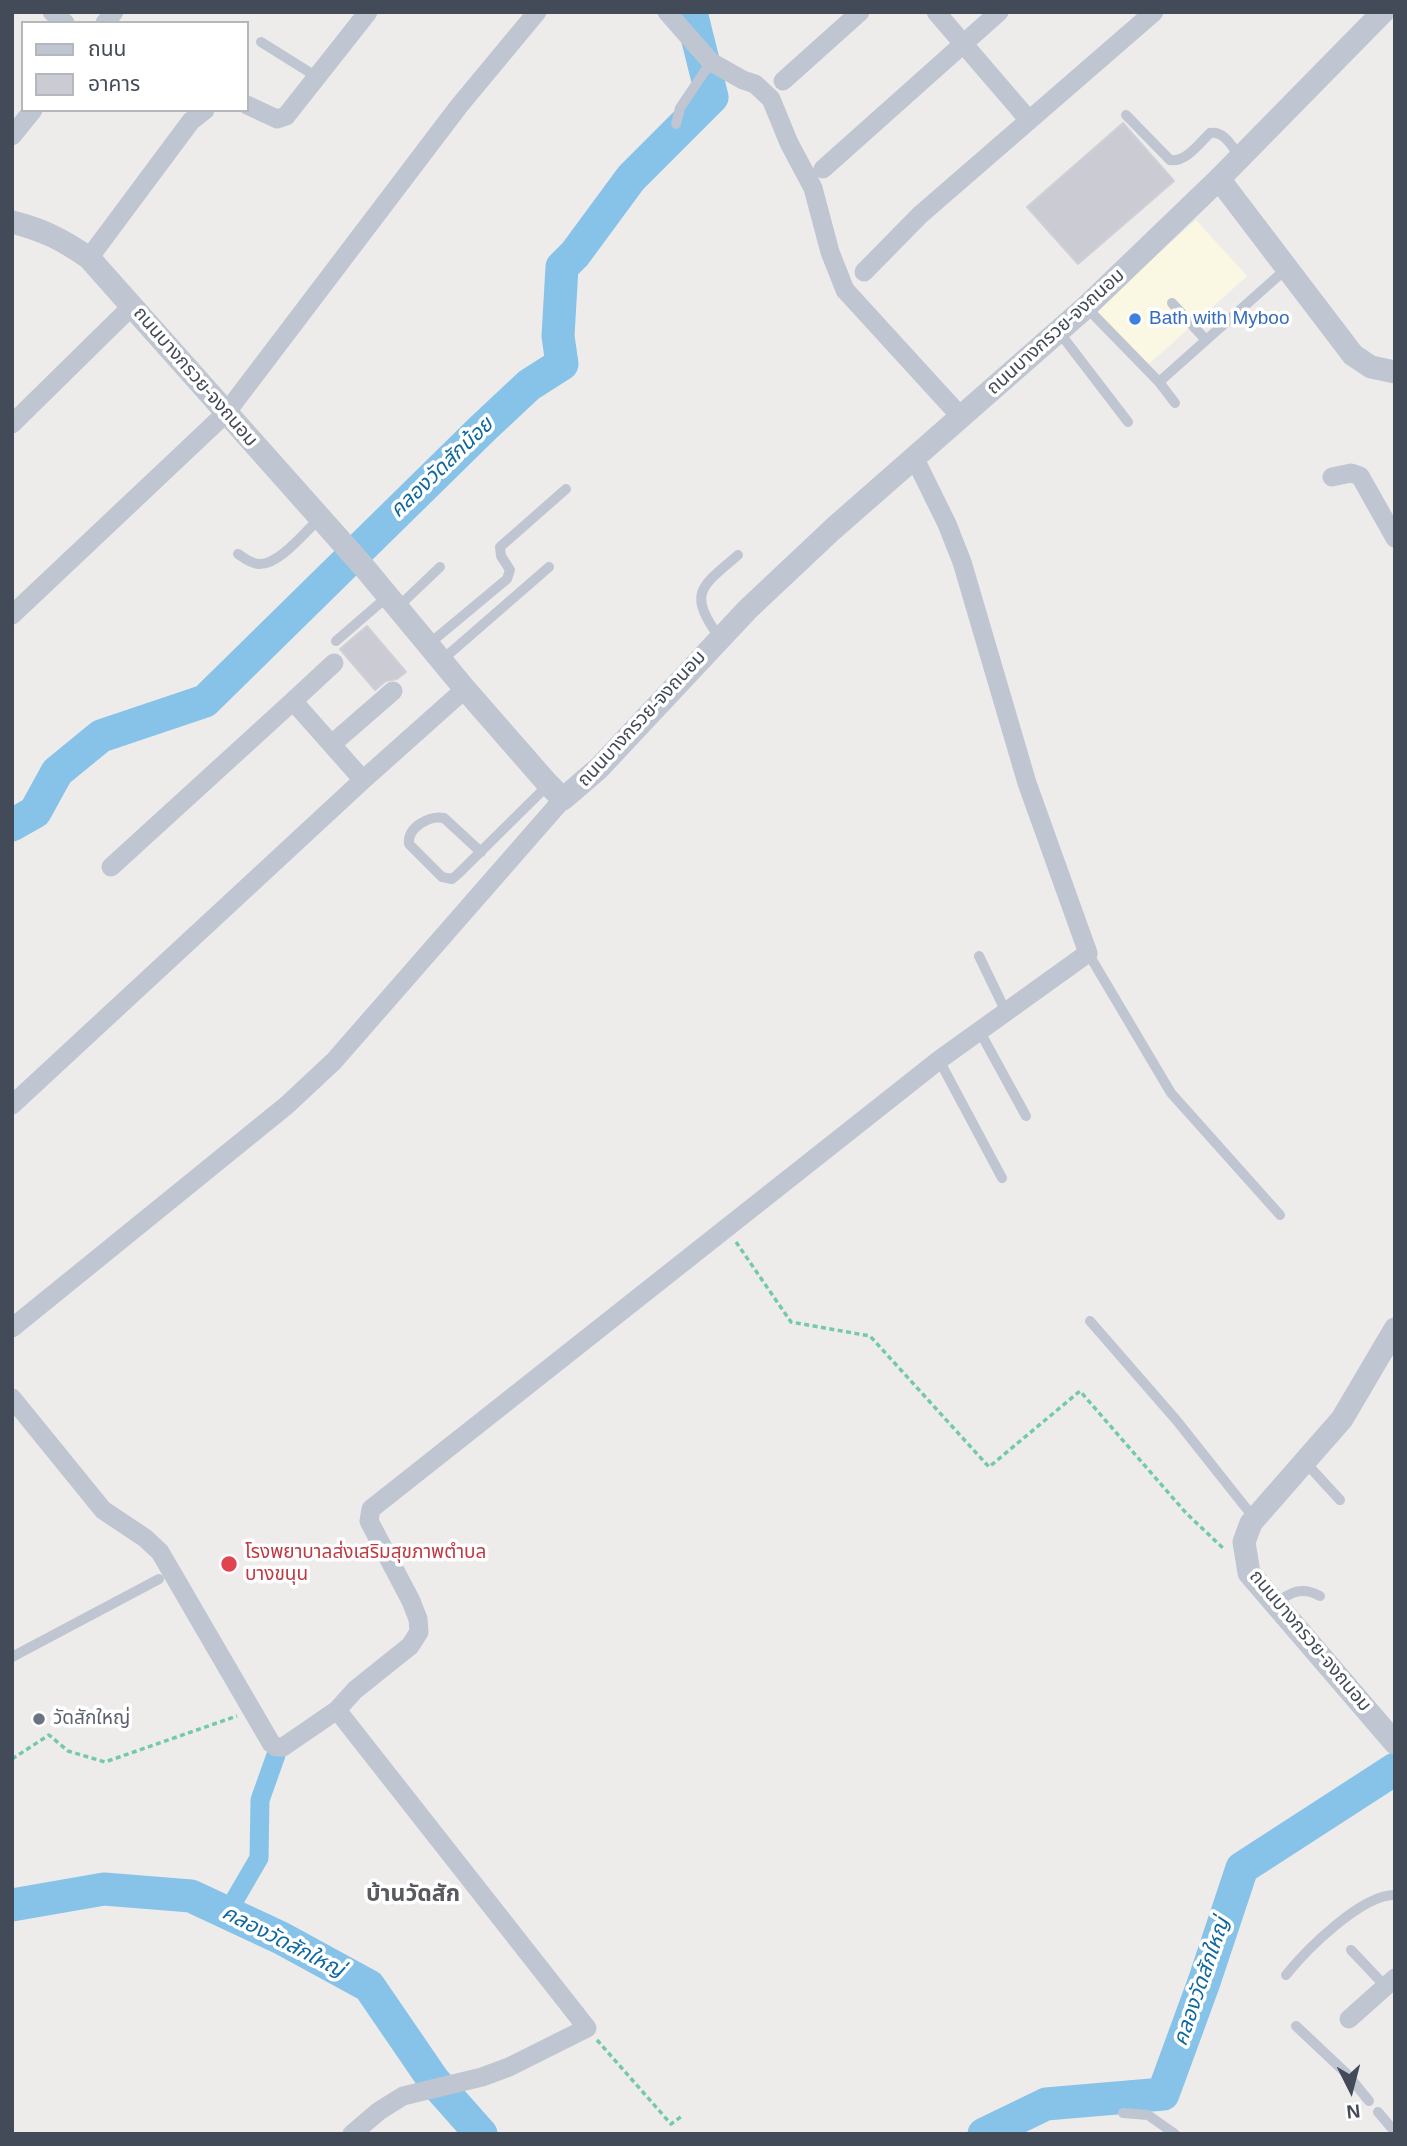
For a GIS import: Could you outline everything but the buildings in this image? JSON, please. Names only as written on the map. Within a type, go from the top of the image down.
[{"type":"street","points":[[248,105],[277,119],[286,116],[368,12]]},
{"type":"street","points":[[12,615],[226,413],[459,106],[537,12]]},
{"type":"street","points":[[783,81],[860,12]]},
{"type":"street","points":[[936,12],[1028,119]]},
{"type":"street","points":[[823,169],[999,12]]},
{"type":"street","points":[[864,272],[920,215],[1154,12]]},
{"type":"street","name":"ถนนบางกรวย-จงถนอม","points":[[12,222],[39,229],[89,258],[363,566],[465,689],[556,791],[598,768],[719,637],[834,529],[1086,307],[1219,179],[1383,12]]},
{"type":"street","points":[[673,20],[711,62],[755,84],[771,99],[789,143],[813,188],[830,252],[845,290],[962,418]]},
{"type":"street","points":[[12,135],[31,112]]},
{"type":"street","points":[[89,258],[191,121],[202,112]]},
{"type":"street","points":[[1219,179],[1353,355],[1371,367],[1395,372]]},
{"type":"street","points":[[12,424],[132,306]]},
{"type":"street","points":[[12,1398],[103,1510],[145,1538],[160,1552],[271,1743],[276,1747],[283,1746],[337,1710],[355,1690],[410,1646],[419,1632],[418,1619],[411,1601],[369,1521],[371,1509],[939,1060],[1088,953],[1027,783],[962,562],[915,458]]},
{"type":"street","points":[[1332,477],[1351,473],[1360,476],[1395,538]]},
{"type":"street","points":[[111,867],[334,663]]},
{"type":"street","points":[[12,1105],[465,689]]},
{"type":"street","points":[[331,744],[393,691]]},
{"type":"street","points":[[293,701],[363,780]]},
{"type":"street","points":[[12,1328],[287,1105],[334,1061],[556,791]]},
{"type":"street","name":"ถนนบางกรวย-จงถนอม","points":[[1393,1742],[1249,1573],[1244,1542],[1246,1532],[1254,1519],[1342,1419],[1395,1329]]},
{"type":"street","points":[[337,1710],[587,2028],[509,2067],[482,2077],[403,2096],[379,2111],[352,2134]]},
{"type":"street","points":[[1349,2020],[1390,1982]]},
{"type":"lane","points":[[261,42],[317,77]]},
{"type":"lane","points":[[676,124],[680,108],[711,62]]},
{"type":"lane","points":[[1126,115],[1170,160],[1176,162],[1183,159],[1210,133],[1216,132],[1221,133],[1240,157]]},
{"type":"lane","points":[[1159,382],[1287,268]]},
{"type":"lane","points":[[1172,303],[1206,340]]},
{"type":"lane","points":[[1086,307],[1159,382],[1175,403]]},
{"type":"lane","points":[[1059,332],[1128,422]]},
{"type":"lane","points":[[435,652],[507,579],[510,570],[501,556],[500,547],[566,489]]},
{"type":"lane","points":[[238,554],[258,564],[277,559],[319,519]]},
{"type":"lane","points":[[719,637],[706,618],[701,593],[709,580],[738,555]]},
{"type":"lane","points":[[337,641],[440,567]]},
{"type":"lane","points":[[435,652],[549,567]]},
{"type":"lane","points":[[481,852],[440,817],[433,817],[410,832],[408,838],[409,844],[442,877],[452,879],[556,791]]},
{"type":"lane","points":[[1088,953],[1171,1093],[1280,1215]]},
{"type":"lane","points":[[979,956],[1006,1012]]},
{"type":"lane","points":[[980,1032],[1026,1116]]},
{"type":"lane","points":[[939,1060],[1002,1178]]},
{"type":"lane","points":[[1090,1321],[1177,1421],[1254,1519]]},
{"type":"lane","points":[[1306,1462],[1340,1500]]},
{"type":"lane","points":[[12,1657],[159,1579]]},
{"type":"lane","points":[[1275,1604],[1295,1591],[1312,1592],[1320,1596]]},
{"type":"lane","points":[[1286,1975],[1302,1955],[1332,1927],[1368,1904],[1390,1894],[1395,1895]]},
{"type":"lane","points":[[1351,1950],[1390,1982]]},
{"type":"lane","points":[[1296,2026],[1347,2074],[1369,2101]]},
{"type":"lane","points":[[1378,2112],[1395,2132]]},
{"type":"lane","points":[[1123,2113],[1148,2115],[1175,2134]]},
{"type":"path","points":[[727,1227],[791,1322],[870,1336],[989,1467],[1080,1391],[1186,1513],[1249,1573]]},
{"type":"path","points":[[12,1759],[49,1735],[68,1751],[105,1762],[238,1716],[250,1708]]},
{"type":"path","points":[[587,2028],[671,2123],[682,2116]]},
{"type":"shaded area","points":[[1196,220],[1247,276],[1149,364],[1095,310]]},
{"type":"waterway","name":"คลองวัดสักน้อย","points":[[12,825],[35,812],[57,772],[101,736],[205,701],[482,429],[529,385],[562,364],[558,336],[562,267],[575,254],[631,178],[712,97],[691,12]]},
{"type":"waterway","points":[[227,1913],[259,1858],[260,1800],[276,1755]]},
{"type":"waterway","name":"คลองวัดสักใหญ่","points":[[984,2134],[1046,2104],[1163,2094],[1242,1868],[1395,1769]]},
{"type":"waterway","name":"คลองวัดสักใหญ่","points":[[12,1905],[104,1889],[191,1896],[281,1938],[369,1986],[434,2081],[481,2134]]},
{"type":"place","name":"Bath with Myboo","points":[[1135,319]]},
{"type":"place","name":"โรงพยาบาลส่งเสริมสุขภาพตำบล บางขนุน","points":[[229,1564]]},
{"type":"place","name":"วัดสักใหญ่","points":[[39,1719]]},
{"type":"district","name":"บ้านวัดสัก","points":[[413,1895]]}]
